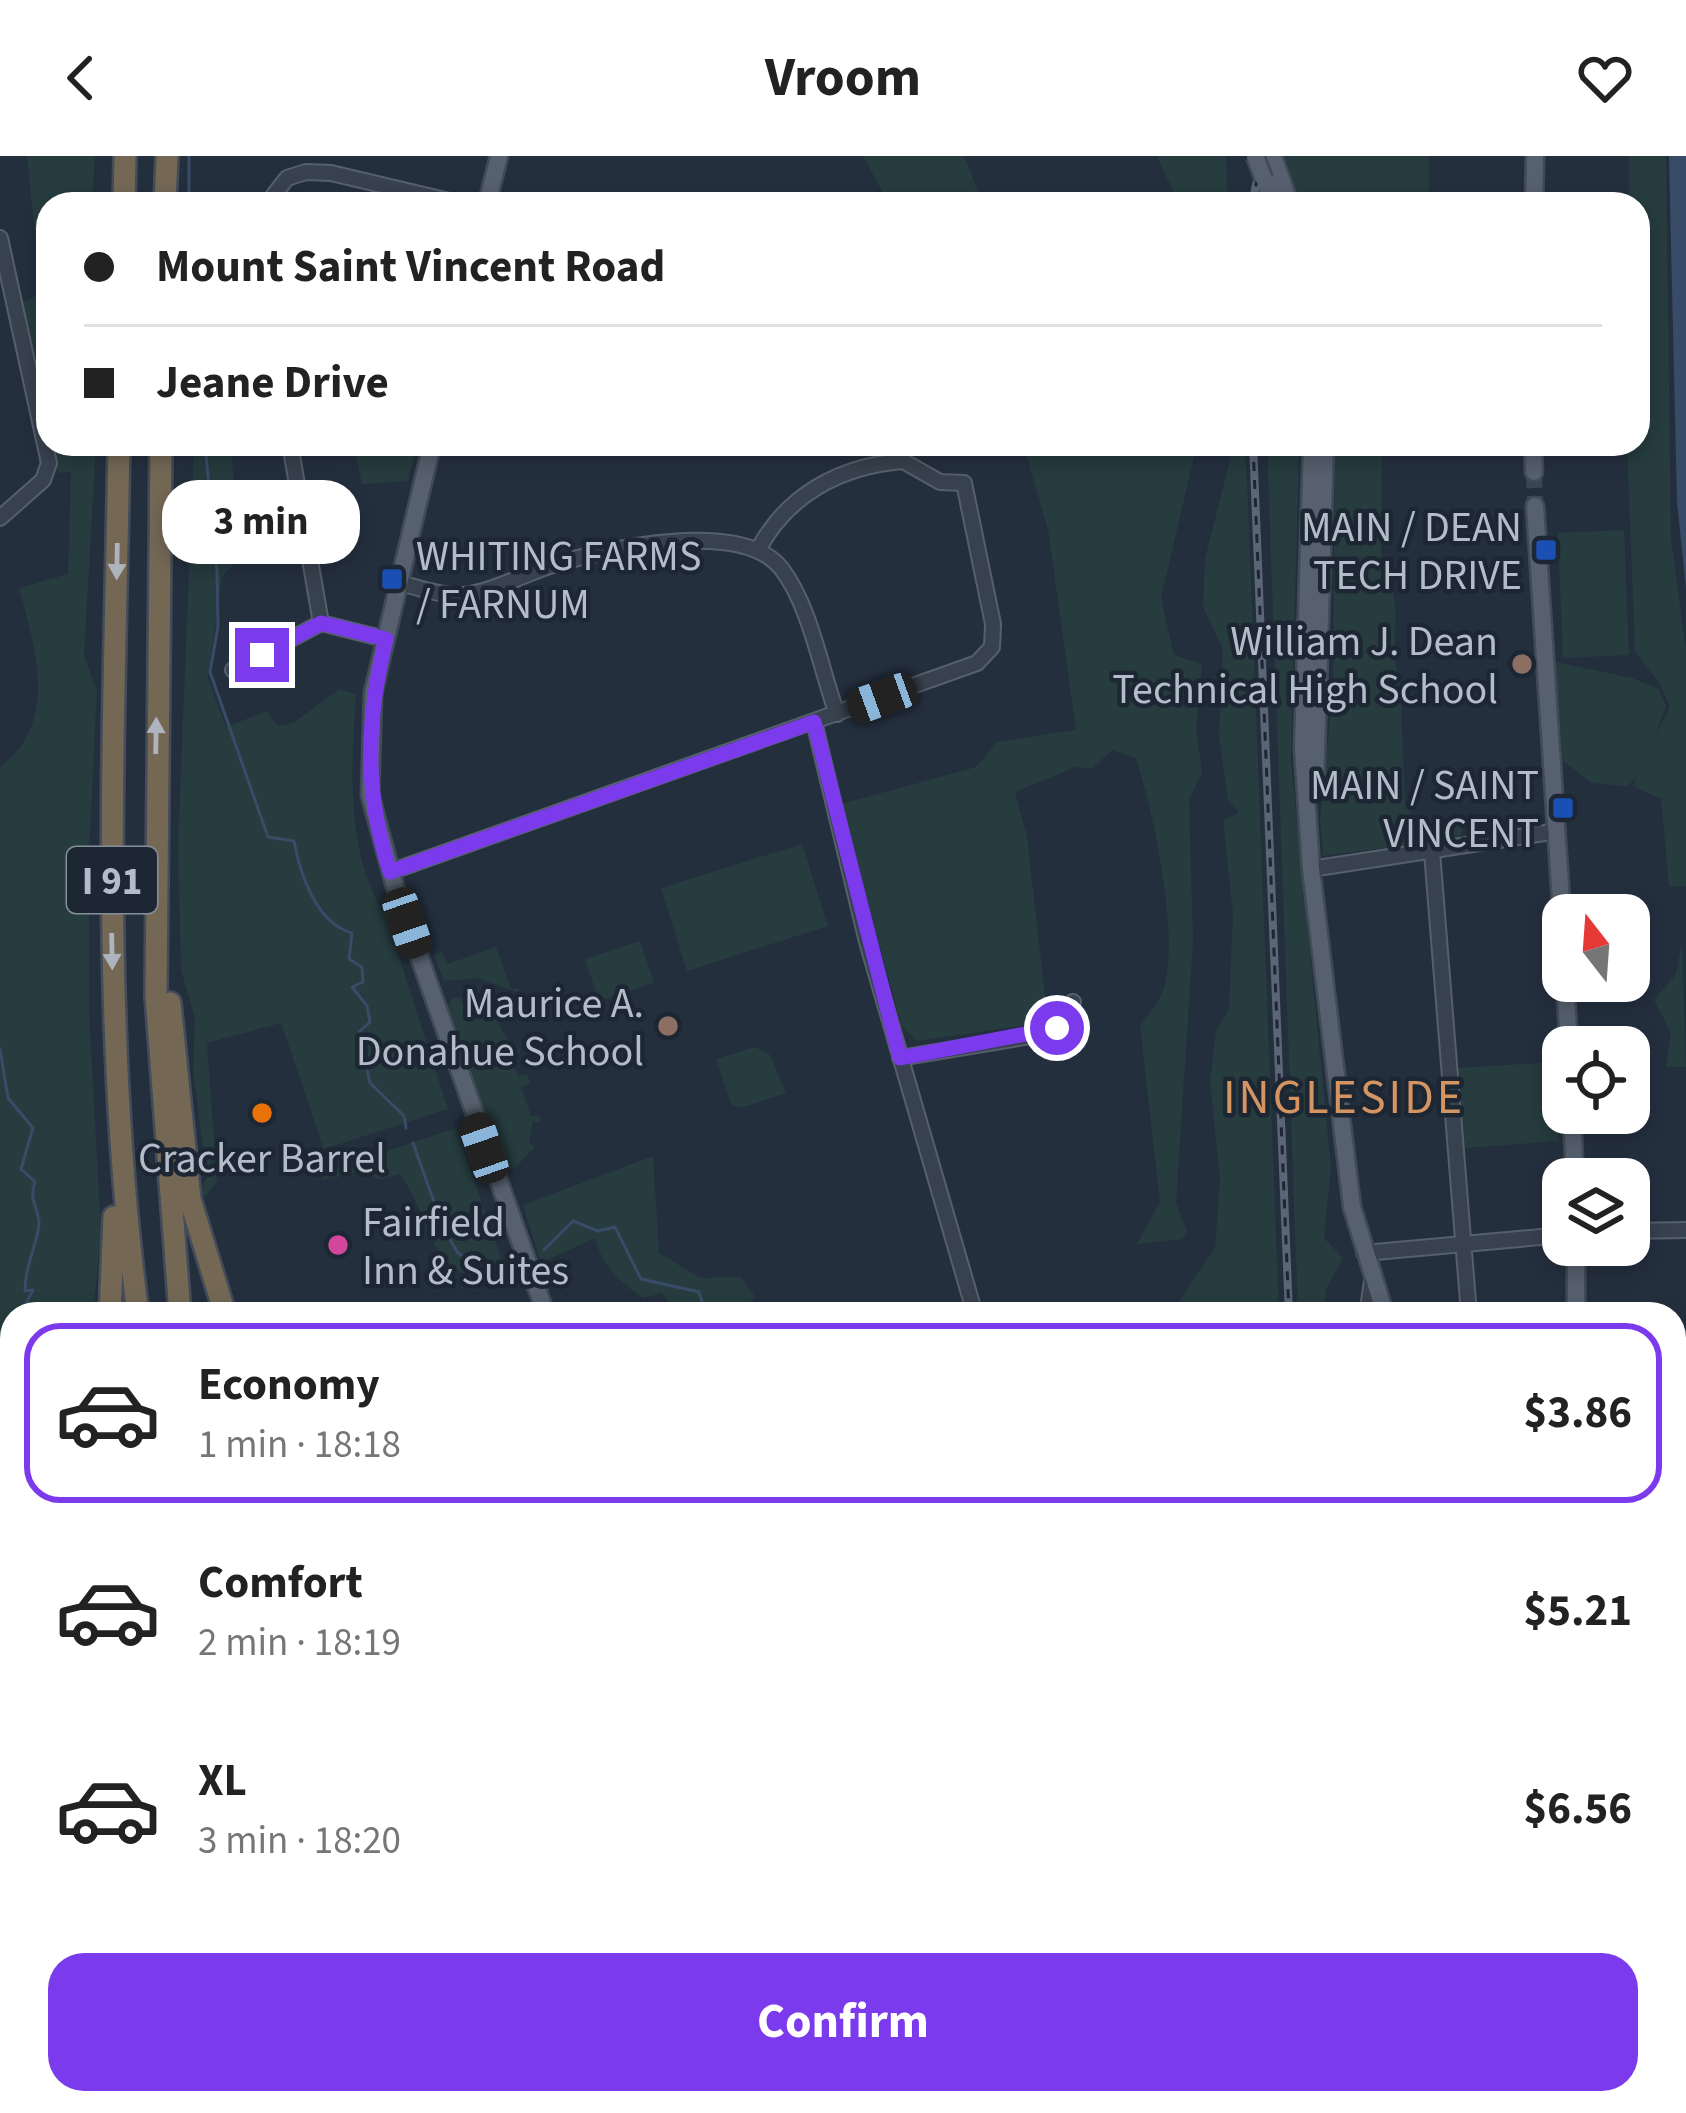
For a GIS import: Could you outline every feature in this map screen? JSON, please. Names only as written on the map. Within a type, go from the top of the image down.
[{"type":"highway","points":[[124,156],[124,192]]},
{"type":"highway","points":[[166,192],[167,156]]},
{"type":"highway","name":"I 91","points":[[119,456],[112,934],[122,1175],[137,1302]]},
{"type":"highway","name":"I 91","points":[[161,456],[155,814],[160,1092],[180,1302]]},
{"type":"highway","points":[[155,814],[187,1180],[199,1237],[222,1302]]},
{"type":"highway","points":[[110,1302],[114,1215],[122,1175]]},
{"type":"main road","points":[[490,192],[499,156]]},
{"type":"main road","points":[[1256,156],[1269,192]]},
{"type":"main road","points":[[1273,156],[1286,192]]},
{"type":"main road","points":[[1534,156],[1534,192]]},
{"type":"main road","points":[[429,456],[369,719],[374,819],[496,1184],[541,1302]]},
{"type":"main road","points":[[1312,456],[1303,748],[1311,869],[1340,1122],[1364,1253],[1380,1302]]},
{"type":"main road","points":[[1311,869],[1325,456]]},
{"type":"main road","points":[[1533,456],[1534,472]]},
{"type":"main road","points":[[1535,506],[1561,894]]},
{"type":"main road","points":[[496,1184],[530,1302]]},
{"type":"main road","points":[[1576,1266],[1576,1302]]},
{"type":"street","points":[[276,192],[286,178],[305,172],[403,192]]},
{"type":"street","points":[[0,238],[36,407]]},
{"type":"street","points":[[0,518],[44,480],[49,468],[46,456]]},
{"type":"street","points":[[292,456],[321,623]]},
{"type":"street","points":[[390,872],[977,663],[991,651],[993,624],[964,483],[944,484],[908,462],[859,470],[795,499],[758,550]]},
{"type":"street","points":[[400,583],[464,595],[626,546],[715,543],[758,550],[778,565],[792,587],[837,714]]},
{"type":"street","points":[[233,670],[321,623],[386,639]]},
{"type":"street","points":[[814,722],[900,1058],[971,1302]]},
{"type":"street","points":[[1311,869],[1558,831]]},
{"type":"street","points":[[1432,852],[1468,1302]]},
{"type":"street","points":[[900,1058],[1048,1033],[1073,1002]]},
{"type":"street","points":[[1650,1231],[1686,1230]]},
{"type":"street","points":[[1364,1253],[1542,1237]]},
{"type":"street","points":[[1369,1302],[1372,1281]]},
{"type":"green space","points":[[27,156],[95,156],[93,192],[36,192],[36,244]]},
{"type":"green space","points":[[863,156],[964,156],[978,192],[882,192]]},
{"type":"green space","points":[[1157,156],[1226,156],[1228,192],[1174,192]]},
{"type":"green space","points":[[1285,156],[1429,156],[1429,192],[1296,192]]},
{"type":"green space","points":[[1629,156],[1666,156],[1671,538],[1686,651],[1686,886],[1669,886],[1661,799],[1633,786],[1636,777],[1628,786],[1592,783],[1563,761],[1555,662],[1632,678],[1658,689],[1666,706],[1655,737],[1670,707],[1660,684],[1635,652],[1627,456],[1650,456],[1650,192],[1629,192]]},
{"type":"green space","points":[[36,296],[36,369],[22,303]]},
{"type":"green space","points":[[54,456],[95,456],[84,656],[97,690],[89,855],[89,1012],[101,1233],[94,1302],[0,1302],[0,767],[19,749],[37,706],[36,659],[19,588],[68,574],[71,472],[58,473]]},
{"type":"green space","points":[[194,456],[231,456],[242,555],[222,577],[208,678],[226,727],[267,711],[278,726],[293,723],[340,689],[356,694],[352,780],[363,865],[386,916],[448,1109],[324,1149],[281,1023],[207,1043],[217,1181],[205,1197],[199,1190],[207,1178],[193,1071],[195,1018],[181,970],[178,845]]},
{"type":"green space","points":[[356,456],[414,456],[408,481],[362,484]]},
{"type":"green space","points":[[1027,456],[1194,456],[1161,598],[1174,655],[1202,664],[1196,729],[1202,772],[1189,800],[1193,941],[1176,1203],[1187,1231],[1182,1239],[1137,1244],[1160,1202],[1140,1026],[1162,994],[1169,943],[1157,842],[1136,758],[1112,750],[1092,769],[1076,767],[1015,792],[1027,837],[1048,1022],[917,1041],[902,1027],[841,804],[976,767],[997,742],[1076,730],[1048,529]]},
{"type":"green space","points":[[1231,456],[1245,456],[1279,1302],[1178,1302],[1215,1248],[1220,1179],[1210,1082],[1216,1031],[1229,1009],[1233,913],[1223,821],[1239,812],[1228,800],[1219,736],[1223,649],[1203,607],[1205,559]]},
{"type":"green space","points":[[1267,456],[1299,456],[1291,759],[1331,1167],[1324,1238],[1343,1258],[1326,1289],[1325,1302],[1298,1302]]},
{"type":"green space","points":[[1335,456],[1382,456],[1381,586],[1393,591],[1395,602],[1405,805],[1431,825],[1464,824],[1460,838],[1323,856],[1320,820],[1333,686]]},
{"type":"green space","points":[[1624,530],[1629,655],[1563,658],[1558,533]]},
{"type":"green space","points":[[802,844],[828,926],[687,971],[661,888]]},
{"type":"green space","points":[[640,941],[654,983],[599,1001],[585,959]]},
{"type":"green space","points":[[1682,943],[1686,1067],[1666,1067],[1671,1033],[1654,1000],[1676,974]]},
{"type":"green space","points":[[496,947],[511,989],[519,993],[479,978],[444,981],[434,955],[442,952],[448,964]]},
{"type":"green space","points":[[461,997],[462,1004],[494,1015],[520,1052],[512,1058],[518,1076],[527,1074],[530,1083],[521,1087],[531,1116],[540,1116],[540,1123],[533,1121],[529,1142],[535,1147],[514,1169],[502,1168],[447,1009],[452,998]]},
{"type":"green space","points":[[755,1047],[770,1055],[786,1093],[740,1108],[731,1104],[716,1059]]},
{"type":"green space","points":[[1542,1063],[1542,1134],[1559,1134],[1559,1141],[1462,1148],[1457,1068]]},
{"type":"green space","points":[[456,1128],[506,1273],[502,1275],[477,1276],[445,1260],[399,1174],[380,1180],[362,1171],[323,1180],[322,1173]]},
{"type":"green space","points":[[653,1156],[659,1253],[700,1278],[740,1277],[755,1296],[751,1302],[668,1302],[662,1293],[643,1298],[613,1272],[595,1238],[541,1263],[523,1205]]},
{"type":"water","points":[[1669,156],[1686,156],[1686,588],[1677,502]]},
{"type":"waterway","points":[[189,156],[189,192]]},
{"type":"waterway","points":[[206,456],[218,626],[210,672],[268,837],[294,841],[305,882],[319,908],[339,928],[352,933],[349,959],[362,967],[363,982],[352,987],[367,1006],[370,1022],[359,1032],[370,1083],[404,1116],[406,1128]]},
{"type":"waterway","points":[[0,1049],[8,1098],[33,1128],[21,1169],[35,1182],[39,1225],[25,1283],[25,1291],[33,1290],[26,1302]]},
{"type":"waterway","points":[[413,1143],[444,1230],[458,1253],[485,1273],[500,1267]]},
{"type":"waterway","points":[[544,1250],[573,1221],[598,1231],[615,1227],[641,1279],[699,1292],[702,1302]]},
{"type":"tunnel","points":[[1534,472],[1535,506]]},
{"type":"railway","points":[[1254,192],[1262,156]]},
{"type":"railway","points":[[1253,456],[1289,1302]]},
{"type":"place","name":"MAIN / DEAN TECH DRIVE","points":[[1546,550]]},
{"type":"place","name":"WHITING FARMS / FARNUM","points":[[392,579]]},
{"type":"place","name":"William J. Dean Technical High School","points":[[1522,664]]},
{"type":"place","name":"MAIN / SAINT VINCENT","points":[[1563,808]]},
{"type":"place","name":"Maurice A. Donahue School","points":[[668,1026]]},
{"type":"place","name":"Cracker Barrel","points":[[262,1113]]},
{"type":"place","name":"Fairfield Inn & Suites","points":[[338,1245]]},
{"type":"district","name":"INGLESIDE","points":[[1344,1096]]},
{"type":"route","points":[[262,655],[321,623],[386,639],[369,719],[368,759],[374,819],[390,872],[814,722],[900,1058],[1057,1028]]}]
